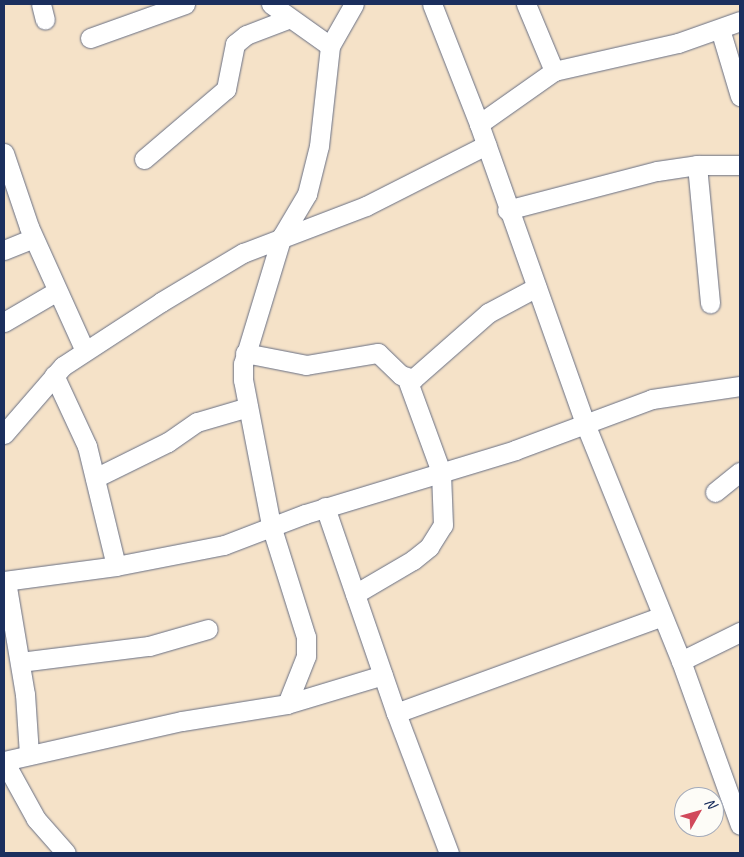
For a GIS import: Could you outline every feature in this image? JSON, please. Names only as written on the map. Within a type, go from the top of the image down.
[{"type":"street","points":[[90,38],[185,4]]},
{"type":"street","points":[[270,4],[288,19],[330,46]]},
{"type":"street","points":[[287,704],[306,656],[306,637],[271,525],[243,380],[246,353],[282,236],[307,194],[319,146],[330,46],[354,4]]},
{"type":"street","points":[[432,4],[479,124],[586,426],[681,661],[740,825]]},
{"type":"street","points":[[526,4],[554,71]]},
{"type":"street","points":[[144,159],[226,89],[235,44],[246,35],[288,19]]},
{"type":"street","points":[[479,124],[554,71],[678,43],[740,21]]},
{"type":"street","points":[[720,29],[740,96]]},
{"type":"street","points":[[4,434],[54,374],[84,349],[243,252],[366,206],[486,145]]},
{"type":"street","points":[[4,153],[33,238],[84,349]]},
{"type":"street","points":[[508,210],[626,177],[697,165],[740,165]]},
{"type":"street","points":[[697,165],[710,303]]},
{"type":"street","points":[[4,250],[33,238]]},
{"type":"street","points":[[407,379],[420,374],[488,313],[537,287]]},
{"type":"street","points":[[4,322],[57,291]]},
{"type":"street","points":[[246,353],[306,364],[378,353],[407,379],[441,472],[445,516],[438,535],[413,560],[355,594]]},
{"type":"street","points":[[54,374],[82,430],[116,566]]},
{"type":"street","points":[[29,755],[20,662],[5,581],[116,566],[224,545],[271,525],[586,426],[652,399],[740,386]]},
{"type":"street","points":[[95,478],[168,442],[196,422],[248,407]]},
{"type":"street","points":[[714,492],[740,472]]},
{"type":"street","points":[[325,508],[396,713],[450,853]]},
{"type":"street","points":[[396,713],[662,616]]},
{"type":"street","points":[[20,662],[149,646],[208,629]]},
{"type":"street","points":[[681,661],[740,632]]},
{"type":"street","points":[[66,853],[36,819],[4,761],[182,721],[287,704],[383,675]]}]
